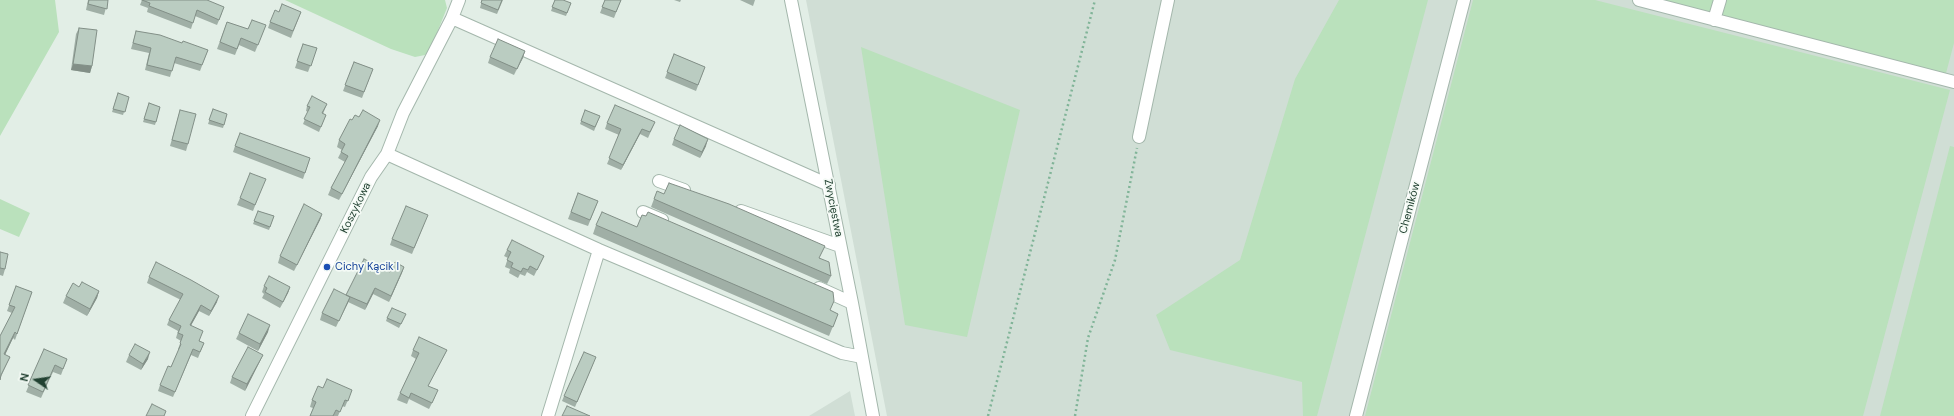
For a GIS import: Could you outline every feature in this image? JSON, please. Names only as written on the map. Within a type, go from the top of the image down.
[{"type":"street","name":"Koszykowa","points":[[252,416],[371,177],[387,154],[403,113],[452,18],[459,0]]},
{"type":"street","name":"Zwycięstwa","points":[[791,0],[829,185],[873,416]]},
{"type":"street","points":[[1139,137],[1168,0]]},
{"type":"street","name":"Chemików","points":[[1356,416],[1464,0]]},
{"type":"street","points":[[1639,0],[1954,82]]},
{"type":"street","points":[[1714,20],[1720,0]]},
{"type":"street","points":[[452,18],[829,185]]},
{"type":"street","points":[[387,154],[599,250],[842,353],[862,357]]},
{"type":"street","points":[[658,181],[696,195]]},
{"type":"street","points":[[733,208],[840,246]]},
{"type":"street","points":[[643,212],[672,224]]},
{"type":"street","points":[[548,416],[599,250]]},
{"type":"street","points":[[811,285],[852,303]]},
{"type":"path","points":[[988,416],[1094,0]]},
{"type":"path","points":[[1075,416],[1088,338],[1115,260],[1139,137]]},
{"type":"shaded area","points":[[806,0],[1954,0],[1954,416],[887,416]]},
{"type":"shaded area","points":[[850,391],[855,416],[809,416]]},
{"type":"green space","points":[[0,0],[55,0],[59,32],[0,136]]},
{"type":"green space","points":[[285,0],[445,0],[447,8],[430,50],[425,55],[415,57],[391,49]]},
{"type":"green space","points":[[1339,0],[1428,0],[1317,416],[1303,416],[1302,382],[1170,350],[1156,315],[1240,260],[1295,79]]},
{"type":"green space","points":[[1473,0],[1595,0],[1950,90],[1863,416],[1365,416]]},
{"type":"green space","points":[[1649,0],[1954,0],[1954,43],[1945,77]]},
{"type":"green space","points":[[861,47],[1020,110],[967,337],[905,325]]},
{"type":"green space","points":[[1950,146],[1954,147],[1954,416],[1880,416]]},
{"type":"green space","points":[[0,199],[30,213],[19,237],[0,229]]},
{"type":"building","points":[[89,0],[108,0],[107,9],[88,4]]},
{"type":"building","points":[[142,0],[207,0],[224,7],[219,20],[197,10],[193,23],[149,6],[150,3]]},
{"type":"building","points":[[482,0],[502,0],[498,10],[481,3]]},
{"type":"building","points":[[555,0],[563,0],[571,3],[567,13],[552,7]]},
{"type":"building","points":[[605,0],[621,0],[616,12],[602,7]]},
{"type":"building","points":[[282,4],[301,12],[293,31],[270,22],[275,10],[279,12]]},
{"type":"building","points":[[252,20],[266,25],[258,45],[241,38],[237,49],[220,42],[227,22],[248,29]]},
{"type":"building","points":[[79,28],[97,30],[92,66],[73,64]]},
{"type":"building","points":[[136,31],[160,35],[182,43],[183,41],[208,50],[202,65],[176,57],[172,71],[147,65],[151,48],[133,43]]},
{"type":"building","points":[[498,39],[525,51],[517,69],[490,57]]},
{"type":"building","points":[[303,44],[317,48],[311,66],[297,61]]},
{"type":"building","points":[[674,54],[705,67],[698,85],[667,72]]},
{"type":"building","points":[[354,62],[373,69],[364,92],[345,85]]},
{"type":"building","points":[[118,93],[129,97],[125,112],[113,109]]},
{"type":"building","points":[[312,96],[327,104],[322,113],[326,115],[321,127],[304,119],[310,107],[307,106]]},
{"type":"building","points":[[149,103],[160,107],[156,122],[144,119]]},
{"type":"building","points":[[615,105],[655,122],[650,132],[642,129],[623,165],[609,158],[621,129],[607,123]]},
{"type":"building","points":[[213,109],[227,114],[224,125],[209,120]]},
{"type":"building","points":[[180,110],[196,114],[188,144],[172,140]]},
{"type":"building","points":[[363,110],[380,120],[342,194],[331,188],[348,156],[341,152],[345,144],[339,140],[350,119],[352,120],[355,115],[359,117]]},
{"type":"building","points":[[585,110],[600,116],[595,127],[581,121]]},
{"type":"building","points":[[680,125],[708,139],[702,152],[674,139]]},
{"type":"building","points":[[240,133],[310,158],[305,173],[235,146]]},
{"type":"building","points":[[250,173],[266,179],[255,205],[240,198]]},
{"type":"building","points":[[669,183],[729,204],[825,246],[819,258],[829,262],[831,276],[654,199],[657,191],[664,194]]},
{"type":"building","points":[[578,193],[598,201],[590,220],[571,212]]},
{"type":"building","points":[[304,204],[322,214],[297,265],[280,256]]},
{"type":"building","points":[[406,206],[428,215],[414,248],[392,239]]},
{"type":"building","points":[[258,211],[274,216],[270,227],[254,221]]},
{"type":"building","points":[[602,212],[637,227],[642,215],[646,216],[648,212],[833,292],[834,301],[830,310],[838,314],[833,327],[596,225]]},
{"type":"building","points":[[512,240],[544,256],[537,270],[530,266],[528,270],[523,268],[521,272],[511,267],[513,263],[507,260],[511,252],[507,250]]},
{"type":"building","points":[[0,252],[8,254],[5,269],[0,268]]},
{"type":"building","points":[[364,259],[390,272],[395,262],[404,267],[391,296],[375,288],[367,304],[346,295]]},
{"type":"building","points":[[156,262],[219,296],[211,311],[201,305],[190,325],[203,331],[199,341],[204,343],[200,352],[193,349],[175,392],[160,385],[168,366],[171,367],[181,344],[183,335],[178,333],[181,326],[169,320],[183,294],[149,277]]},
{"type":"building","points":[[269,276],[290,287],[283,302],[265,292],[267,288],[264,286]]},
{"type":"building","points":[[82,282],[99,291],[90,309],[66,296],[73,283],[79,287]]},
{"type":"building","points":[[16,286],[32,292],[17,334],[15,332],[4,354],[10,357],[0,380],[0,336],[15,307],[9,305]]},
{"type":"building","points":[[334,289],[350,297],[339,321],[322,313]]},
{"type":"building","points":[[392,308],[406,314],[401,324],[387,318]]},
{"type":"building","points":[[248,314],[270,325],[260,344],[239,333]]},
{"type":"building","points":[[419,337],[447,350],[428,386],[438,390],[432,403],[411,393],[409,398],[400,393],[419,353],[413,350]]},
{"type":"building","points":[[135,344],[150,352],[143,364],[129,355]]},
{"type":"building","points":[[248,347],[263,355],[247,384],[232,377]]},
{"type":"building","points":[[44,349],[67,359],[63,369],[55,365],[43,392],[28,385]]},
{"type":"building","points":[[584,352],[596,357],[577,402],[564,396]]},
{"type":"building","points":[[327,379],[352,390],[348,401],[345,400],[340,412],[336,410],[333,416],[310,416],[316,402],[312,400],[318,386],[323,388]]},
{"type":"building","points":[[152,404],[166,411],[164,416],[146,416]]},
{"type":"building","points":[[567,406],[590,416],[562,416]]},
{"type":"place","name":"Cichy Kącik I","points":[[327,267]]}]
